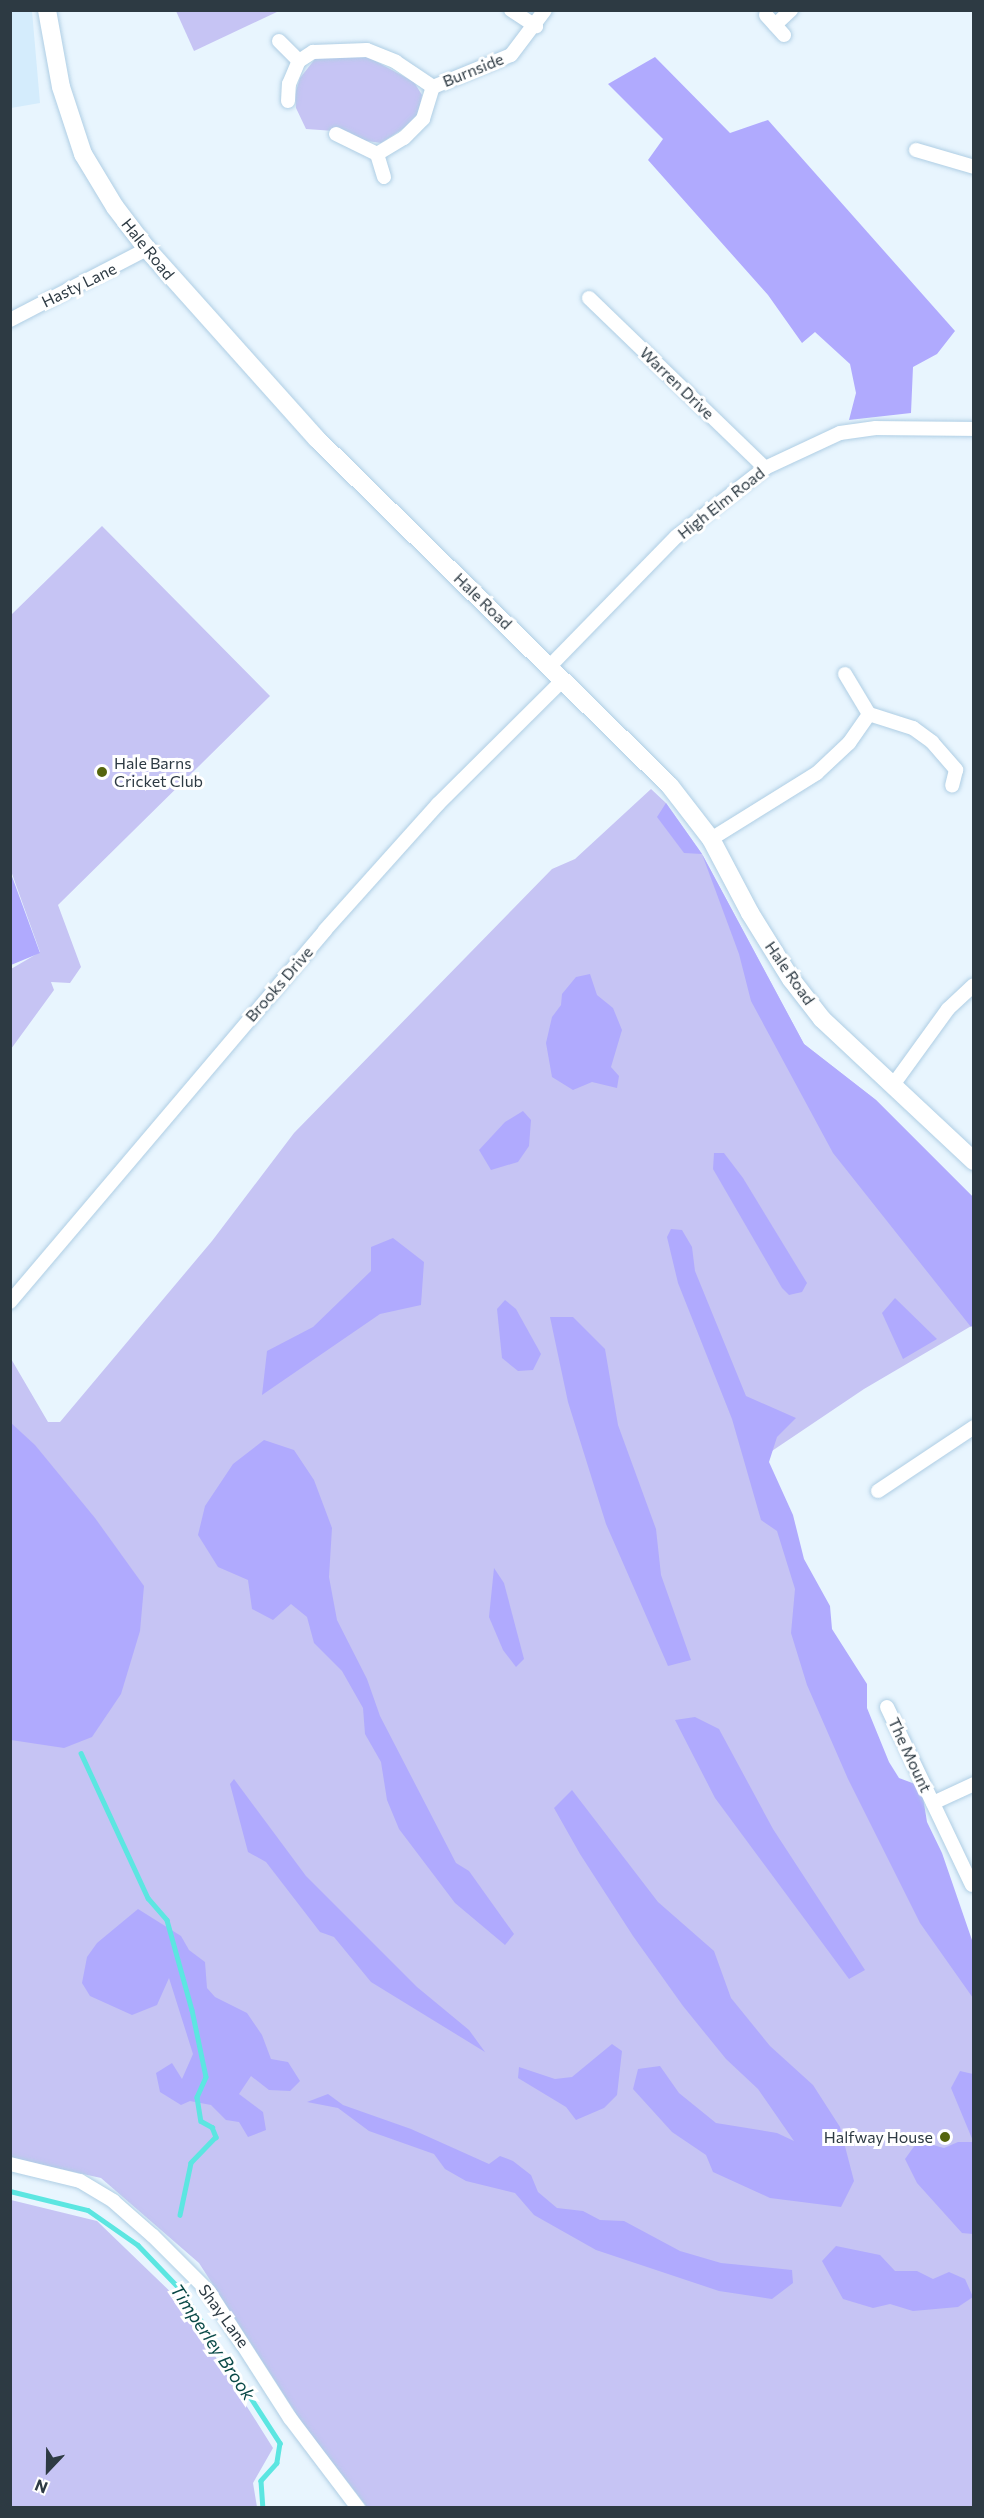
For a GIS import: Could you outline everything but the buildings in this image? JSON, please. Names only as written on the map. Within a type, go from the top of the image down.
[{"type":"main road","name":"Hale Road","points":[[47,10],[61,87],[83,154],[115,207],[147,249],[316,438],[670,786],[711,839],[750,913],[791,979],[851,1050],[971,1153]]},
{"type":"street","points":[[511,10],[536,26]]},
{"type":"street","name":"Burnside","points":[[433,87],[511,55],[536,26],[545,10]]},
{"type":"street","points":[[775,25],[791,10]]},
{"type":"street","points":[[279,41],[298,61],[290,84],[288,101]]},
{"type":"street","name":"Burnside","points":[[298,61],[313,52],[331,49],[367,50],[396,62],[433,87]]},
{"type":"street","name":"Burnside","points":[[377,154],[404,138],[423,119],[433,87]]},
{"type":"street","points":[[336,134],[377,154],[384,177]]},
{"type":"street","points":[[916,150],[974,167]]},
{"type":"street","name":"Hasty Lane","points":[[10,320],[147,249]]},
{"type":"street","name":"Warren Drive","points":[[589,298],[765,468]]},
{"type":"street","name":"High Elm Road","points":[[549,667],[676,537],[765,468],[840,433],[876,428],[974,429]]},
{"type":"street","points":[[845,674],[869,714],[913,728],[932,742],[956,770],[952,786]]},
{"type":"street","name":"Brooks Drive","points":[[10,1302],[325,930],[438,804],[563,680]]},
{"type":"street","points":[[711,839],[817,773],[849,743],[869,714]]},
{"type":"street","points":[[893,1085],[948,1009],[974,985]]},
{"type":"street","points":[[878,1491],[974,1427]]},
{"type":"street","name":"The Mount","points":[[887,1707],[972,1885]]},
{"type":"street","name":"The Mount","points":[[933,1803],[974,1784]]},
{"type":"street","name":"Shay Lane","points":[[10,2164],[80,2181],[113,2201],[153,2236],[209,2292],[290,2418],[358,2508]]},
{"type":"shaded area","points":[[11,10],[32,11],[40,103],[11,108]]},
{"type":"shaded area","points":[[176,11],[279,11],[194,51]]},
{"type":"shaded area","points":[[346,55],[368,57],[414,82],[422,95],[418,119],[381,143],[360,140],[349,132],[306,129],[296,108],[295,94],[300,78],[315,59]]},
{"type":"shaded area","points":[[655,57],[730,133],[768,120],[955,331],[937,354],[913,367],[911,413],[849,420],[856,393],[850,364],[815,332],[802,343],[768,295],[648,160],[663,139],[608,84]]},
{"type":"shaded area","name":"Hale Barns Cricket Club","points":[[102,526],[270,696],[58,905],[81,967],[70,983],[51,982],[54,990],[11,1049],[11,969],[40,952],[11,871],[11,615]]},
{"type":"shaded area","points":[[651,789],[666,803],[702,854],[804,1044],[876,1100],[973,1197],[973,1325],[864,1389],[763,1457],[789,1508],[788,1522],[829,1636],[973,1953],[973,2507],[367,2507],[304,2426],[199,2263],[101,2178],[11,2158],[10,1357],[48,1422],[60,1422],[212,1241],[294,1133],[552,869],[575,859]]},
{"type":"shaded area","points":[[666,803],[702,854],[684,853],[657,817]]},
{"type":"shaded area","points":[[702,854],[804,1044],[876,1100],[973,1197],[973,1325],[971,1327],[833,1153],[751,1001],[739,954]]},
{"type":"shaded area","points":[[10,871],[40,953],[11,965],[10,965]]},
{"type":"shaded area","points":[[590,974],[597,995],[613,1008],[622,1030],[611,1067],[619,1076],[617,1088],[592,1082],[573,1090],[552,1077],[546,1043],[552,1017],[561,1005],[562,994],[576,977]]},
{"type":"shaded area","points":[[523,1111],[531,1120],[529,1146],[518,1162],[491,1170],[479,1150],[505,1122]]},
{"type":"shaded area","points":[[714,1153],[724,1153],[743,1178],[807,1283],[802,1292],[789,1295],[782,1288],[713,1169]]},
{"type":"shaded area","points":[[671,1229],[682,1230],[692,1247],[695,1271],[746,1396],[796,1418],[777,1437],[769,1462],[793,1515],[804,1559],[830,1606],[832,1629],[867,1684],[867,1708],[889,1762],[899,1778],[915,1784],[923,1797],[927,1822],[942,1853],[973,1943],[973,1998],[920,1923],[848,1779],[807,1685],[791,1633],[795,1589],[777,1531],[761,1520],[732,1419],[678,1283],[667,1237]]},
{"type":"shaded area","points":[[393,1238],[424,1262],[421,1305],[380,1314],[262,1395],[267,1351],[313,1327],[371,1271],[371,1247]]},
{"type":"shaded area","points":[[895,1298],[937,1339],[903,1359],[882,1313]]},
{"type":"shaded area","points":[[505,1300],[516,1309],[541,1354],[533,1370],[518,1371],[502,1358],[497,1309]]},
{"type":"shaded area","points":[[550,1317],[573,1317],[605,1349],[618,1425],[656,1529],[661,1575],[691,1660],[668,1666],[606,1524],[568,1402]]},
{"type":"shaded area","points":[[10,1422],[35,1445],[95,1518],[144,1586],[140,1631],[121,1694],[92,1737],[64,1748],[11,1740]]},
{"type":"shaded area","points":[[264,1440],[294,1450],[314,1480],[332,1528],[329,1577],[337,1620],[367,1679],[380,1716],[456,1863],[469,1871],[514,1934],[505,1945],[455,1903],[399,1829],[387,1800],[381,1762],[365,1734],[363,1708],[342,1671],[314,1643],[307,1617],[291,1604],[273,1620],[252,1609],[248,1580],[218,1567],[198,1535],[205,1506],[233,1464]]},
{"type":"shaded area","points":[[494,1568],[504,1583],[524,1659],[516,1667],[503,1650],[489,1617]]},
{"type":"shaded area","points":[[695,1717],[719,1729],[773,1829],[865,1970],[849,1979],[715,1798],[675,1720]]},
{"type":"shaded area","points":[[234,1779],[306,1876],[417,1987],[469,2030],[485,2052],[371,1982],[334,1937],[320,1932],[266,1862],[248,1852],[230,1784]]},
{"type":"shaded area","points":[[572,1790],[658,1902],[714,1951],[731,1998],[770,2046],[813,2085],[840,2127],[854,2181],[841,2207],[770,2198],[713,2172],[706,2155],[672,2132],[633,2089],[638,2069],[660,2066],[679,2093],[716,2123],[777,2133],[794,2141],[758,2089],[726,2059],[683,2006],[633,1936],[580,1854],[554,1808]]},
{"type":"shaded area","points":[[138,1909],[181,1936],[189,1950],[205,1962],[207,1988],[215,1997],[247,2013],[262,2035],[271,2059],[288,2062],[300,2081],[290,2091],[269,2090],[251,2076],[239,2094],[263,2112],[266,2130],[248,2137],[239,2122],[226,2120],[211,2105],[190,2101],[181,2105],[160,2092],[156,2073],[172,2063],[182,2079],[193,2054],[169,1978],[157,2005],[132,2015],[90,1996],[82,1983],[87,1957],[97,1943]]},
{"type":"shaded area","points":[[612,2044],[622,2051],[617,2095],[604,2108],[576,2120],[566,2107],[518,2078],[519,2067],[555,2079],[572,2077]]},
{"type":"shaded area","points":[[960,2071],[973,2074],[973,2141],[951,2088]]},
{"type":"shaded area","points":[[328,2094],[343,2105],[411,2129],[489,2164],[500,2156],[513,2161],[531,2175],[538,2192],[557,2208],[583,2211],[600,2220],[624,2221],[680,2251],[721,2263],[792,2270],[793,2283],[772,2299],[719,2291],[596,2250],[534,2215],[515,2193],[466,2181],[445,2169],[434,2154],[369,2131],[338,2108],[307,2102]]},
{"type":"shaded area","points":[[918,2141],[944,2148],[958,2142],[973,2142],[973,2234],[962,2233],[917,2183],[905,2159]]},
{"type":"shaded area","points":[[11,2200],[97,2221],[181,2302],[273,2448],[253,2483],[257,2507],[11,2507]]},
{"type":"shaded area","points":[[836,2246],[880,2255],[895,2271],[917,2271],[933,2279],[949,2272],[965,2279],[973,2297],[958,2307],[913,2311],[890,2304],[873,2308],[843,2299],[822,2261]]},
{"type":"waterway","points":[[81,1753],[148,1898],[167,1920],[192,2010],[206,2077],[197,2097],[201,2121],[212,2127],[216,2137],[191,2163],[180,2215]]},
{"type":"waterway","name":"Timperley Brook","points":[[10,2191],[88,2210],[138,2245],[182,2291],[280,2443],[277,2463],[261,2481],[263,2508]]},
{"type":"place","name":"Hale Barns Cricket Club","points":[[102,772]]},
{"type":"place","name":"Halfway House","points":[[945,2137]]}]
